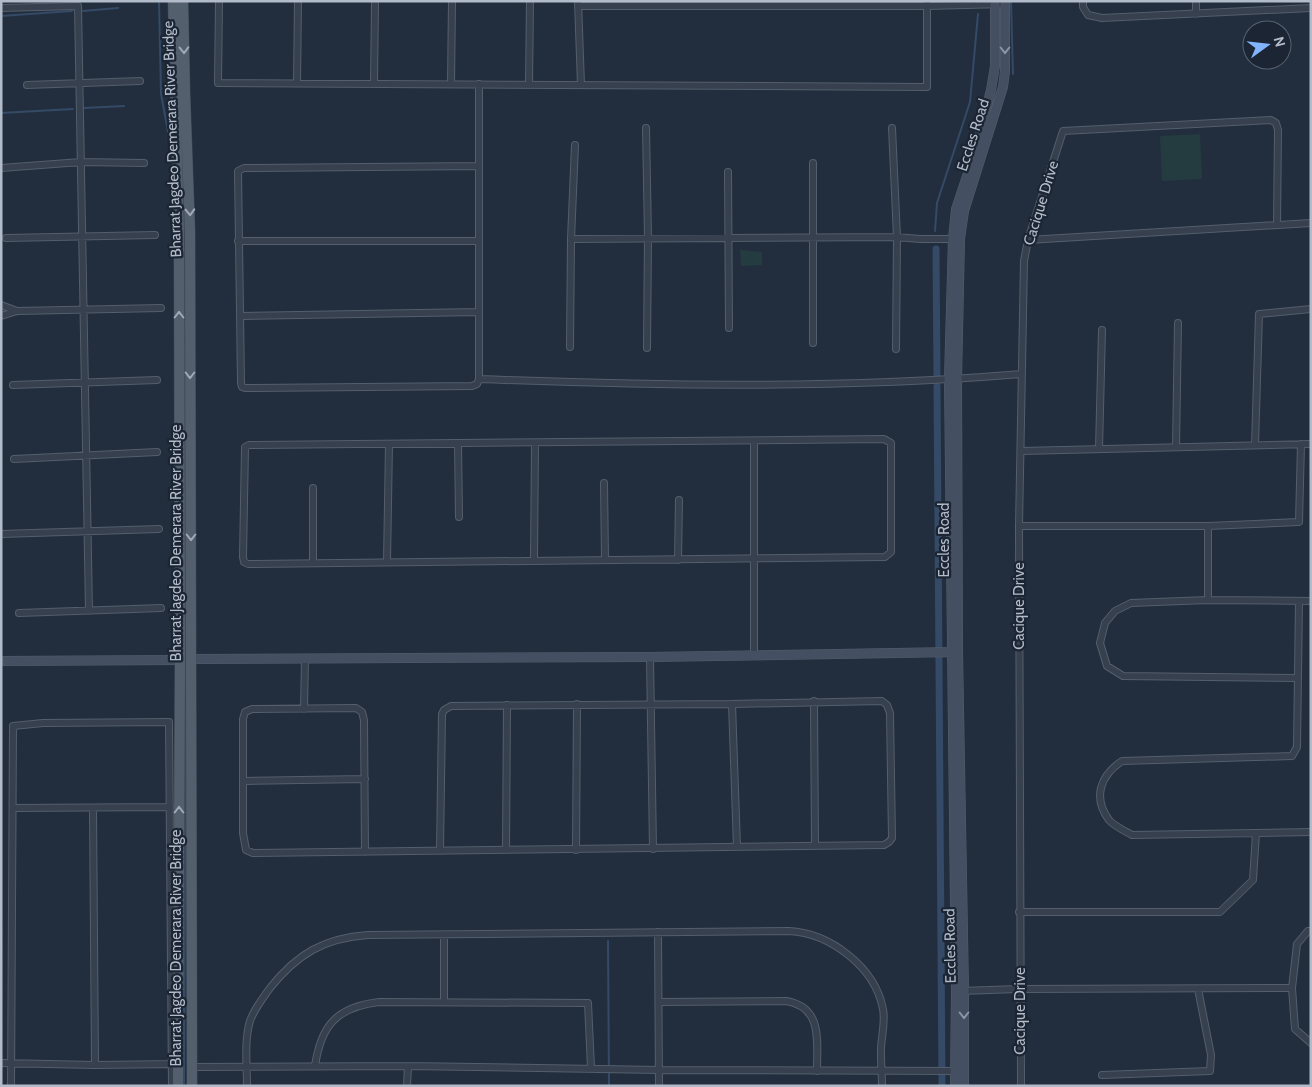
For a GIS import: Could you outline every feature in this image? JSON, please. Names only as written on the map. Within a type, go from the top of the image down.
[{"type":"main road","name":"Bharrat Jagdeo Demerara River Bridge","points":[[173,1],[179,233],[179,659],[175,1064],[178,1086]]},
{"type":"main road","name":"Bharrat Jagdeo Demerara River Bridge","points":[[183,1],[190,232],[179,659],[192,1086]]},
{"type":"street","points":[[220,1],[218,83],[927,87],[927,4]]},
{"type":"street","points":[[297,83],[298,1]]},
{"type":"street","points":[[374,84],[375,1]]},
{"type":"street","points":[[451,84],[452,1]]},
{"type":"street","points":[[529,85],[530,1]]},
{"type":"street","points":[[1083,1],[1083,7],[1088,15],[1102,18],[1311,8]]},
{"type":"street","points":[[1196,1],[1196,14]]},
{"type":"street","name":"Eccles Road","points":[[955,1086],[959,1071],[960,991],[953,379],[956,210],[975,152],[991,90],[995,66],[995,3]]},
{"type":"street","points":[[581,85],[578,4],[1005,3]]},
{"type":"street","name":"Eccles Road","points":[[956,239],[1003,87],[1005,71],[1005,3]]},
{"type":"street","points":[[1,8],[78,6],[89,611]]},
{"type":"street","points":[[27,85],[140,81]]},
{"type":"street","points":[[479,84],[479,166],[479,379],[477,384],[472,386],[245,388],[242,386],[240,383],[238,171],[244,168],[479,166]]},
{"type":"street","name":"Cacique Drive","points":[[1021,1086],[1019,526],[1024,261],[1028,240],[1062,131],[1271,120],[1276,123],[1278,130],[1277,225]]},
{"type":"street","points":[[646,128],[647,348]]},
{"type":"street","points":[[892,128],[897,237],[896,350]]},
{"type":"street","points":[[570,347],[571,239],[575,145]]},
{"type":"street","points":[[1,168],[81,162],[144,163]]},
{"type":"street","points":[[813,163],[813,343]]},
{"type":"street","points":[[728,172],[730,238],[729,328]]},
{"type":"street","points":[[1028,240],[1311,223]]},
{"type":"street","points":[[6,238],[155,235]]},
{"type":"street","points":[[571,239],[897,237],[956,239]]},
{"type":"street","points":[[238,241],[479,241]]},
{"type":"street","points":[[1,305],[17,311]]},
{"type":"street","points":[[1,316],[17,311],[161,308]]},
{"type":"street","points":[[1255,445],[1259,314],[1311,309]]},
{"type":"street","points":[[240,316],[479,312]]},
{"type":"street","points":[[1176,447],[1178,323]]},
{"type":"street","points":[[1099,449],[1102,330]]},
{"type":"street","points":[[479,379],[629,384],[734,384],[953,379],[1021,374]]},
{"type":"street","points":[[13,385],[157,380]]},
{"type":"street","points":[[884,438],[891,443],[891,552],[888,556],[678,560],[248,564],[244,562],[244,447],[249,445],[754,441],[884,438]]},
{"type":"street","points":[[754,441],[754,654]]},
{"type":"street","points":[[458,443],[459,518]]},
{"type":"street","points":[[534,560],[535,443]]},
{"type":"street","points":[[388,562],[389,444]]},
{"type":"street","points":[[1019,526],[1208,526],[1299,522],[1300,444]]},
{"type":"street","points":[[1021,451],[1311,444]]},
{"type":"street","points":[[14,459],[157,452]]},
{"type":"street","points":[[604,483],[605,560]]},
{"type":"street","points":[[313,488],[313,563]]},
{"type":"street","points":[[678,560],[679,500]]},
{"type":"street","points":[[1208,526],[1208,600]]},
{"type":"street","points":[[1,534],[159,529]]},
{"type":"street","points":[[1296,678],[1123,676],[1107,666],[1100,643],[1106,623],[1116,611],[1131,603],[1208,600],[1311,601]]},
{"type":"street","points":[[1298,602],[1297,747],[1292,756],[1122,761],[1110,769],[1102,784],[1100,802],[1110,822],[1132,835],[1311,832]]},
{"type":"street","points":[[18,613],[161,608]]},
{"type":"street","points":[[1,661],[650,657],[955,652]]},
{"type":"street","points":[[650,657],[653,849]]},
{"type":"street","points":[[304,709],[305,658]]},
{"type":"street","points":[[814,701],[814,846]]},
{"type":"street","points":[[365,852],[364,720],[362,712],[356,708],[252,709],[245,712],[243,719],[243,833],[246,850],[253,853],[365,852],[440,851],[506,850],[737,848],[884,845],[892,838],[890,713],[887,705],[882,701],[451,706],[444,710],[442,714],[440,851]]},
{"type":"street","points":[[576,850],[577,704]]},
{"type":"street","points":[[732,704],[737,848]]},
{"type":"street","points":[[506,850],[508,705]]},
{"type":"street","points":[[11,1086],[13,726],[42,723],[168,722],[175,1064],[172,1086]]},
{"type":"street","points":[[243,781],[364,779]]},
{"type":"street","points":[[13,808],[170,807]]},
{"type":"street","points":[[93,808],[95,1065]]},
{"type":"street","points":[[1020,912],[1220,912],[1253,880],[1256,833]]},
{"type":"street","points":[[247,1086],[247,1037],[250,1020],[256,1008],[291,964],[326,942],[353,936],[799,931],[810,934],[843,951],[862,968],[873,983],[883,1011],[882,1086]]},
{"type":"street","points":[[1311,931],[1308,931],[1297,944],[1292,988],[1295,1029],[1311,1043]]},
{"type":"street","points":[[658,932],[660,1086]]},
{"type":"street","points":[[444,935],[444,1002]]},
{"type":"street","points":[[960,991],[1292,988]]},
{"type":"street","points":[[1102,1075],[1210,1071],[1210,1055],[1198,989]]},
{"type":"street","points":[[315,1066],[317,1052],[325,1032],[339,1015],[354,1006],[379,1002],[588,1003],[591,1068]]},
{"type":"street","points":[[659,1002],[792,1002],[807,1010],[816,1026],[817,1071]]},
{"type":"street","points":[[1,1062],[95,1065],[175,1064]]},
{"type":"street","points":[[192,1067],[408,1066],[660,1070],[959,1071]]},
{"type":"street","points":[[407,1086],[408,1066]]},
{"type":"street","name":"Eccles Road","points":[[959,1071],[964,1086]]},
{"type":"green space","points":[[1200,134],[1202,179],[1162,181],[1160,136]]},
{"type":"green space","points":[[740,250],[762,252],[762,265],[741,266]]},
{"type":"waterway","points":[[159,1],[161,94],[172,153]]},
{"type":"waterway","points":[[1011,1],[1013,74]]},
{"type":"waterway","points":[[83,11],[118,8]]},
{"type":"waterway","points":[[1,16],[72,11]]},
{"type":"waterway","points":[[935,231],[937,203],[970,102],[978,14]]},
{"type":"waterway","points":[[84,108],[124,106]]},
{"type":"waterway","points":[[1,113],[73,109]]},
{"type":"waterway","points":[[183,210],[184,230]]},
{"type":"waterway","points":[[936,249],[937,377]]},
{"type":"waterway","points":[[184,269],[186,647]]},
{"type":"waterway","points":[[937,386],[942,1086]]},
{"type":"waterway","points":[[184,1086],[186,670]]},
{"type":"waterway","points":[[608,941],[609,1086]]}]
